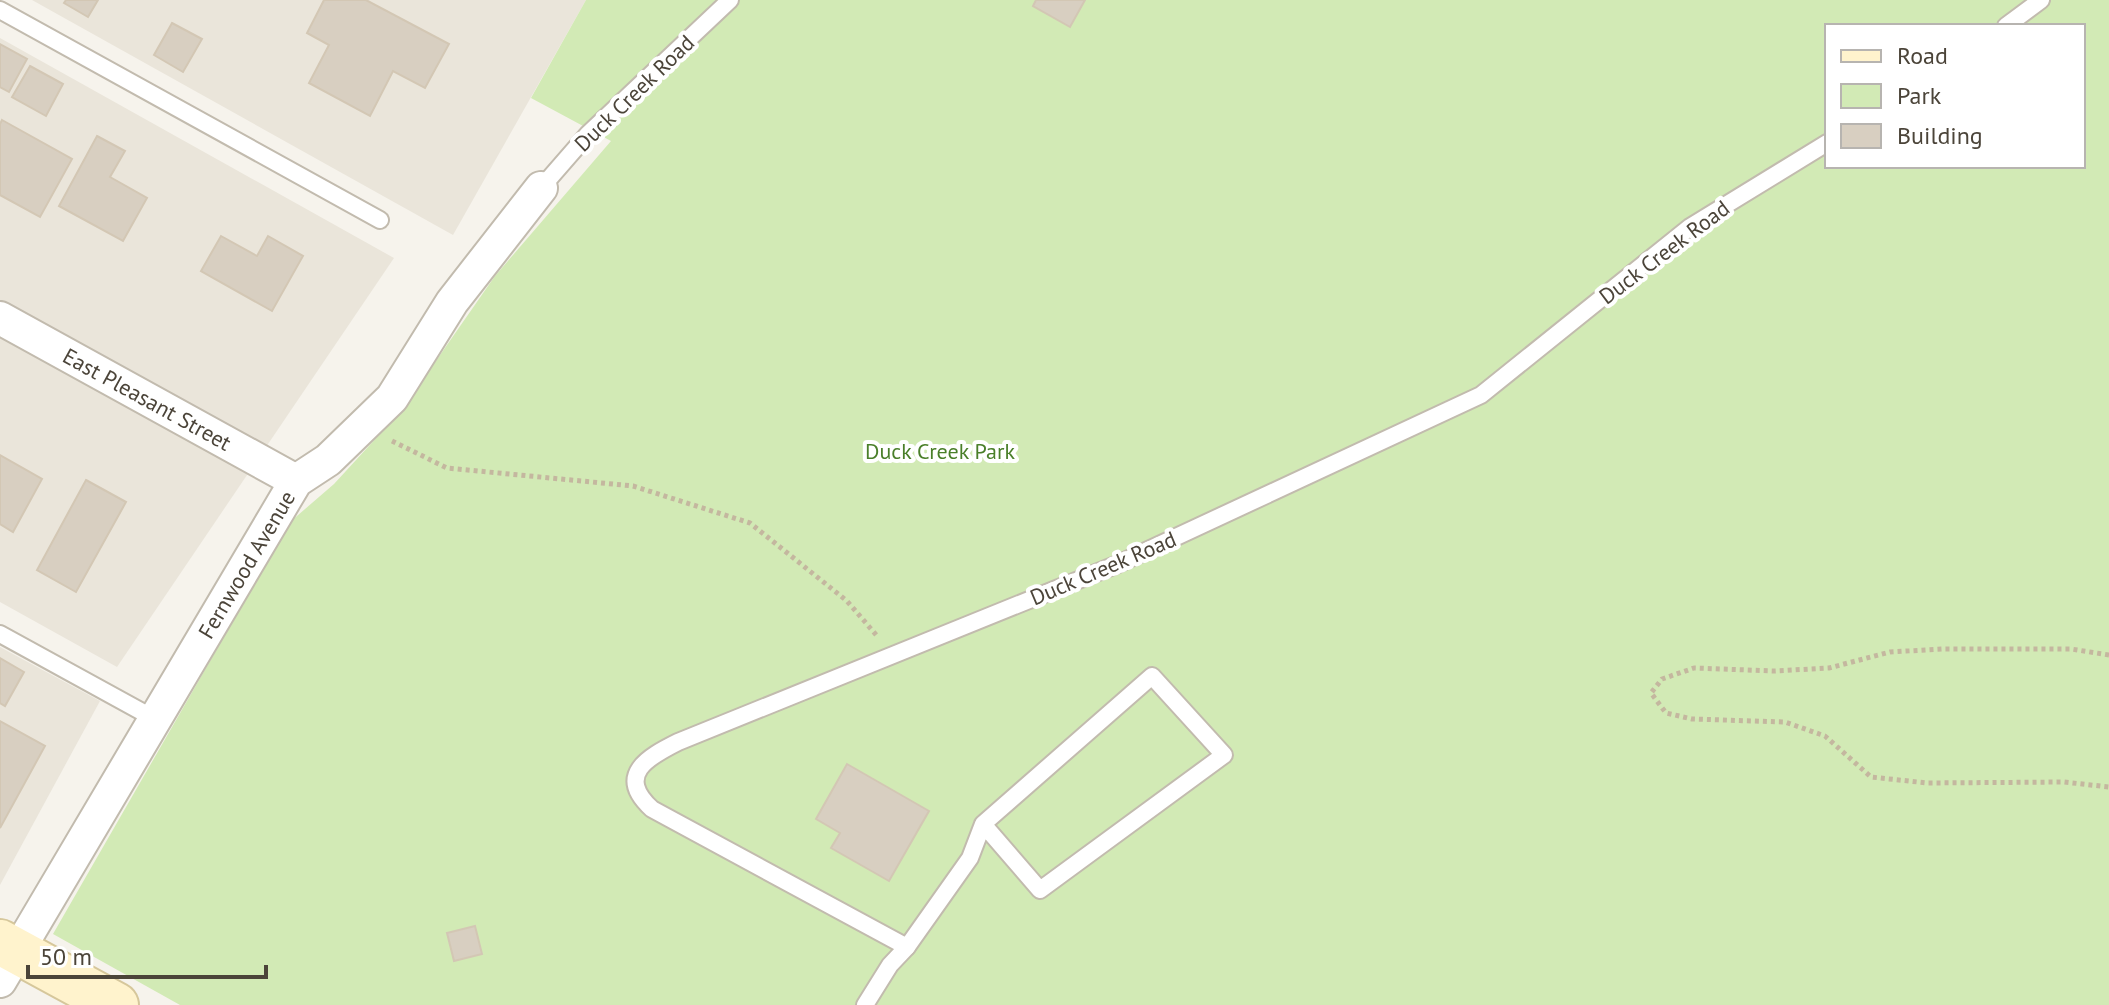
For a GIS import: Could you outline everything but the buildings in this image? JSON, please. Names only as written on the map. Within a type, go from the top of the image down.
[{"type":"main road","points":[[6,958],[116,1005]]},
{"type":"street","name":"Fernwood Avenue","points":[[6,958],[155,719],[296,481],[328,460],[392,398],[452,302],[541,188]]},
{"type":"street","name":"East Pleasant Street","points":[[0,318],[296,481]]},
{"type":"lane","name":"Duck Creek Road","points":[[541,188],[588,134],[730,0]]},
{"type":"lane","points":[[2009,24],[2041,0]]},
{"type":"lane","points":[[0,10],[380,220]]},
{"type":"lane","name":"Duck Creek Road","points":[[907,947],[652,809],[642,800],[636,787],[638,772],[646,759],[678,742],[1118,564],[1481,395],[1690,227],[1825,144]]},
{"type":"lane","points":[[0,634],[155,719]]},
{"type":"lane","points":[[865,1005],[890,965],[907,947],[970,858],[983,824],[1152,676],[1224,755],[1040,890],[983,824]]},
{"type":"path","points":[[363,427],[447,468],[633,486],[750,523],[847,601],[893,655]]},
{"type":"path","points":[[2109,655],[2071,649],[1942,649],[1890,652],[1829,668],[1774,671],[1694,668],[1662,679],[1651,693],[1666,713],[1692,719],[1785,722],[1825,736],[1871,777],[1927,783],[2064,782],[2109,787]]},
{"type":"shaded area","points":[[32,0],[586,0],[453,235]]},
{"type":"shaded area","points":[[0,38],[394,258],[117,667],[0,602]]},
{"type":"shaded area","points":[[0,647],[100,701],[0,885]]},
{"type":"green space","name":"Duck Creek Park","points":[[586,0],[2109,0],[2109,1005],[180,1005],[53,934],[290,522],[334,484],[401,411],[495,276],[611,141],[531,98]]}]
